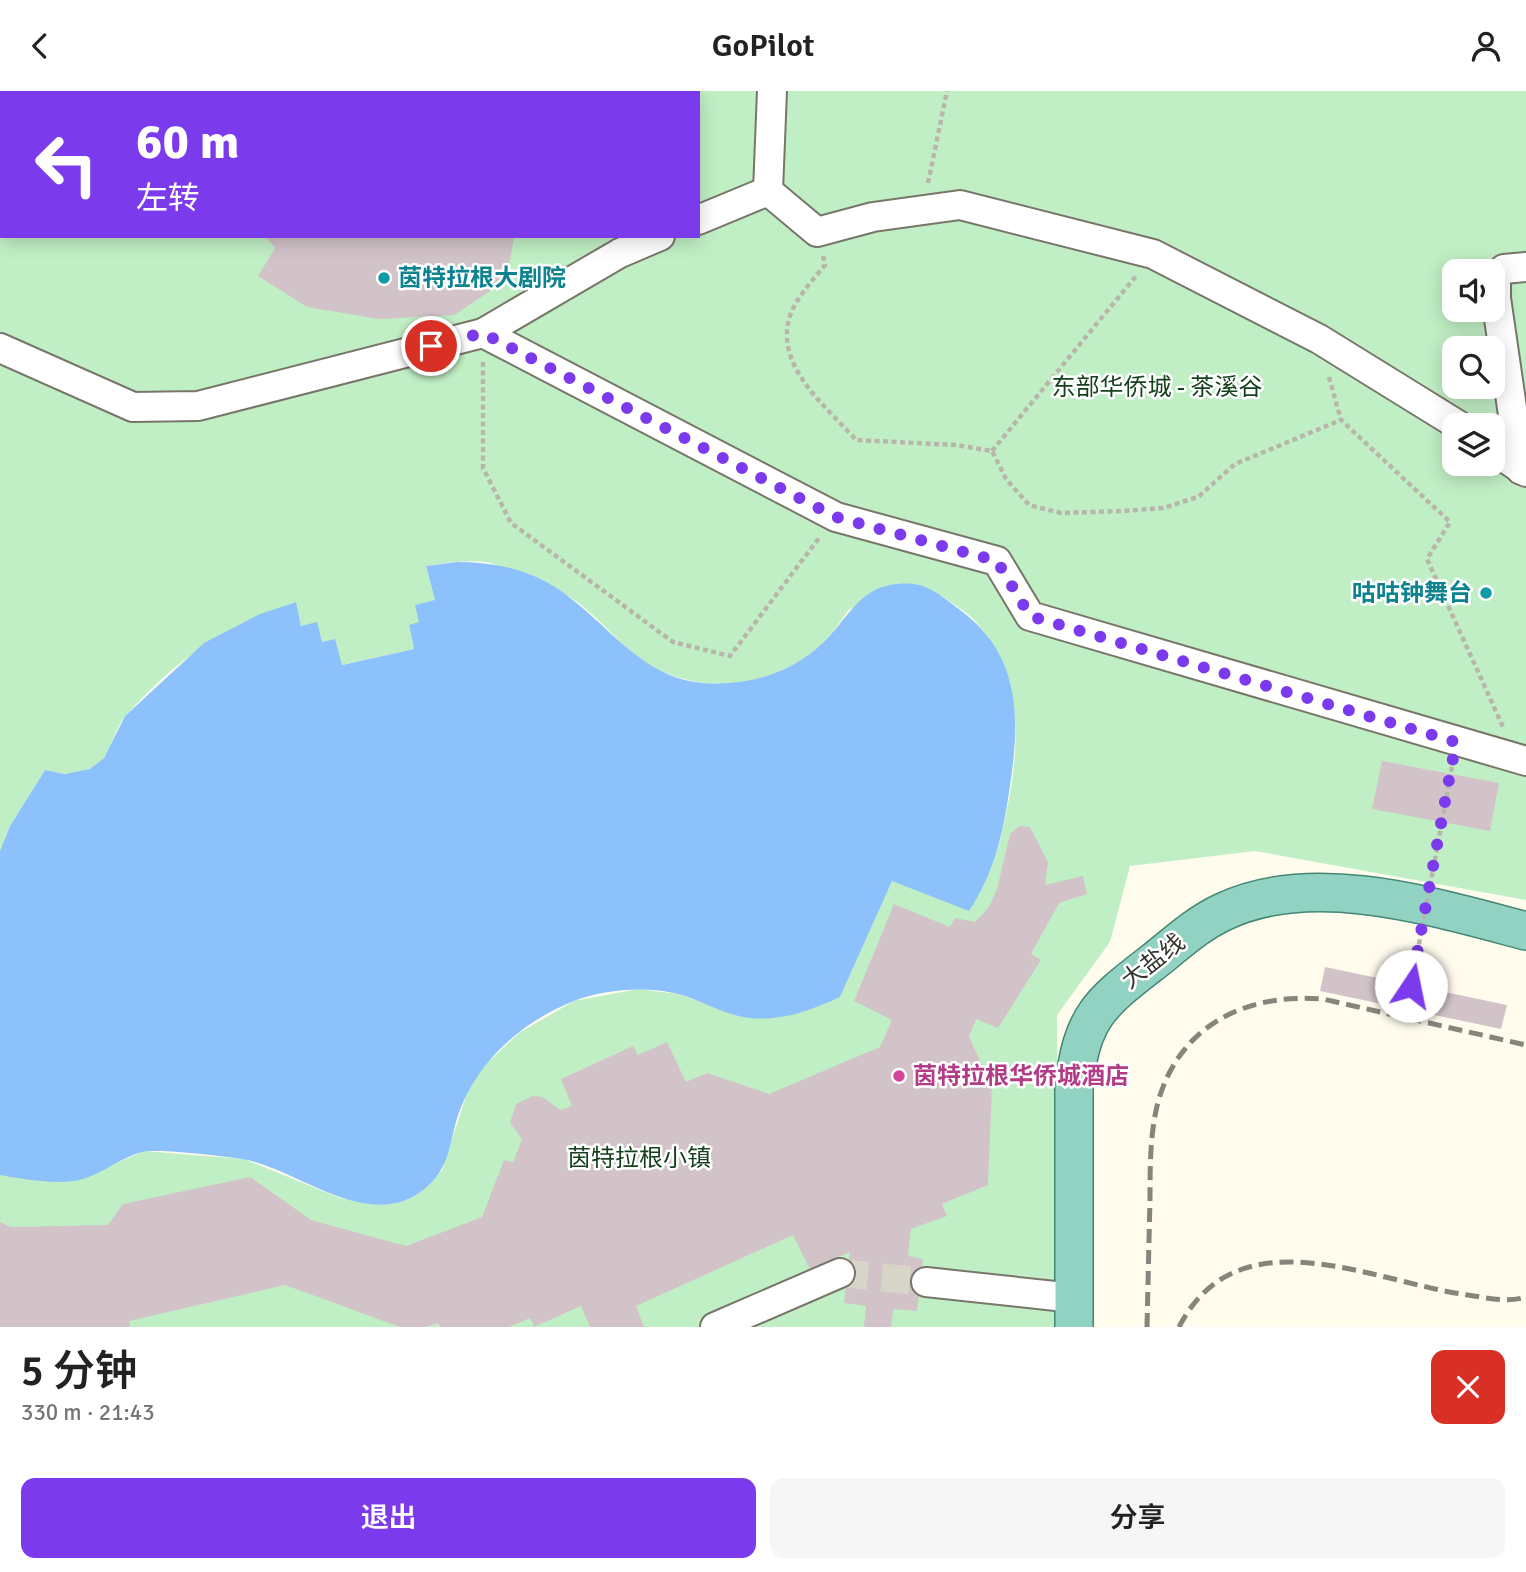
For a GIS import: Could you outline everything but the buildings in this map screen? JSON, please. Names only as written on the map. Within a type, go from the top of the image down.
[{"type":"main road","name":"大盐线","points":[[1074,1312],[1074,1086],[1077,1061],[1089,1023],[1113,992],[1196,927],[1253,900],[1287,894],[1331,892],[1374,898],[1526,931]]},
{"type":"street","points":[[768,191],[772,91]]},
{"type":"street","points":[[700,219],[768,191]]},
{"type":"street","points":[[768,191],[817,232],[873,217],[960,205],[1153,254],[1319,338],[1442,415]]},
{"type":"street","points":[[0,348],[133,407],[198,406],[483,333],[620,253],[655,238]]},
{"type":"street","points":[[1524,471],[1496,298],[1496,277],[1504,269],[1526,267]]},
{"type":"street","points":[[483,333],[836,517],[997,561],[1030,616],[1522,760]]},
{"type":"street","points":[[1505,458],[1524,471]]},
{"type":"street","points":[[715,1327],[840,1273]]},
{"type":"street","points":[[926,1282],[1074,1312]]},
{"type":"path","points":[[922,211],[947,91]]},
{"type":"path","points":[[817,232],[825,265],[789,319],[789,358],[813,392],[856,440],[956,445],[992,451]]},
{"type":"path","points":[[992,451],[1153,254]]},
{"type":"path","points":[[483,333],[483,468],[512,523],[673,642],[730,656],[836,517]]},
{"type":"path","points":[[1319,338],[1341,420],[1450,522],[1427,559],[1522,760]]},
{"type":"path","points":[[992,451],[1006,479],[1029,505],[1061,513],[1124,511],[1163,507],[1198,497],[1235,464],[1341,420]]},
{"type":"path","points":[[1411,986],[1456,742]]},
{"type":"green space","name":"东部华侨城 - 茶溪谷","points":[[700,91],[1526,91],[1526,900],[1255,851],[1130,866],[1110,942],[1057,1015],[1058,1327],[0,1327],[0,1175],[75,1181],[144,1151],[244,1159],[340,1198],[379,1204],[396,1202],[429,1185],[442,1170],[467,1093],[480,1070],[519,1033],[574,1001],[638,989],[678,994],[711,1006],[840,997],[892,880],[998,848],[1011,790],[1016,731],[1013,702],[1006,674],[994,647],[972,618],[942,596],[849,609],[825,641],[796,663],[753,680],[706,683],[661,671],[641,659],[573,599],[503,567],[485,562],[426,566],[435,600],[419,623],[409,626],[414,649],[341,665],[335,640],[322,642],[301,626],[295,602],[245,622],[184,660],[122,720],[106,754],[97,765],[72,773],[45,770],[10,826],[0,851],[0,238],[700,238]]},
{"type":"water","points":[[457,562],[504,567],[547,583],[561,591],[645,661],[660,671],[695,682],[743,682],[774,674],[788,667],[815,650],[857,604],[880,588],[895,584],[914,584],[927,587],[938,594],[981,628],[996,648],[1006,670],[1015,716],[1013,766],[1000,839],[985,883],[969,911],[892,881],[840,997],[781,1017],[743,1017],[678,994],[639,990],[599,994],[554,1010],[517,1034],[486,1065],[463,1102],[441,1170],[430,1184],[408,1199],[385,1205],[360,1203],[336,1196],[264,1165],[242,1159],[175,1152],[142,1152],[74,1181],[47,1181],[0,1175],[0,851],[10,826],[45,770],[65,774],[90,769],[104,758],[125,716],[204,643],[260,614],[296,602],[301,626],[317,622],[322,642],[335,639],[342,665],[414,649],[409,625],[419,622],[415,605],[435,600],[426,566]]},
{"type":"tunnel","points":[[840,1273],[926,1282]]},
{"type":"railway","points":[[1147,1327],[1150,1162],[1155,1114],[1168,1075],[1182,1052],[1220,1019],[1243,1008],[1268,1002],[1323,999],[1526,1045]]},
{"type":"railway","points":[[1179,1327],[1204,1292],[1236,1272],[1271,1263],[1310,1263],[1350,1269],[1490,1299],[1512,1300],[1526,1297]]},
{"type":"place","name":"茵特拉根大剧院","points":[[384,278]]},
{"type":"place","name":"咕咕钟舞台","points":[[1486,593]]},
{"type":"place","name":"茵特拉根华侨城酒店","points":[[899,1076]]},
{"type":"route","points":[[431,346],[483,333],[836,517],[997,561],[1030,616],[1456,742],[1411,986]]},
{"type":"park label","name":"茵特拉根小镇","points":[[639,1158]]}]
